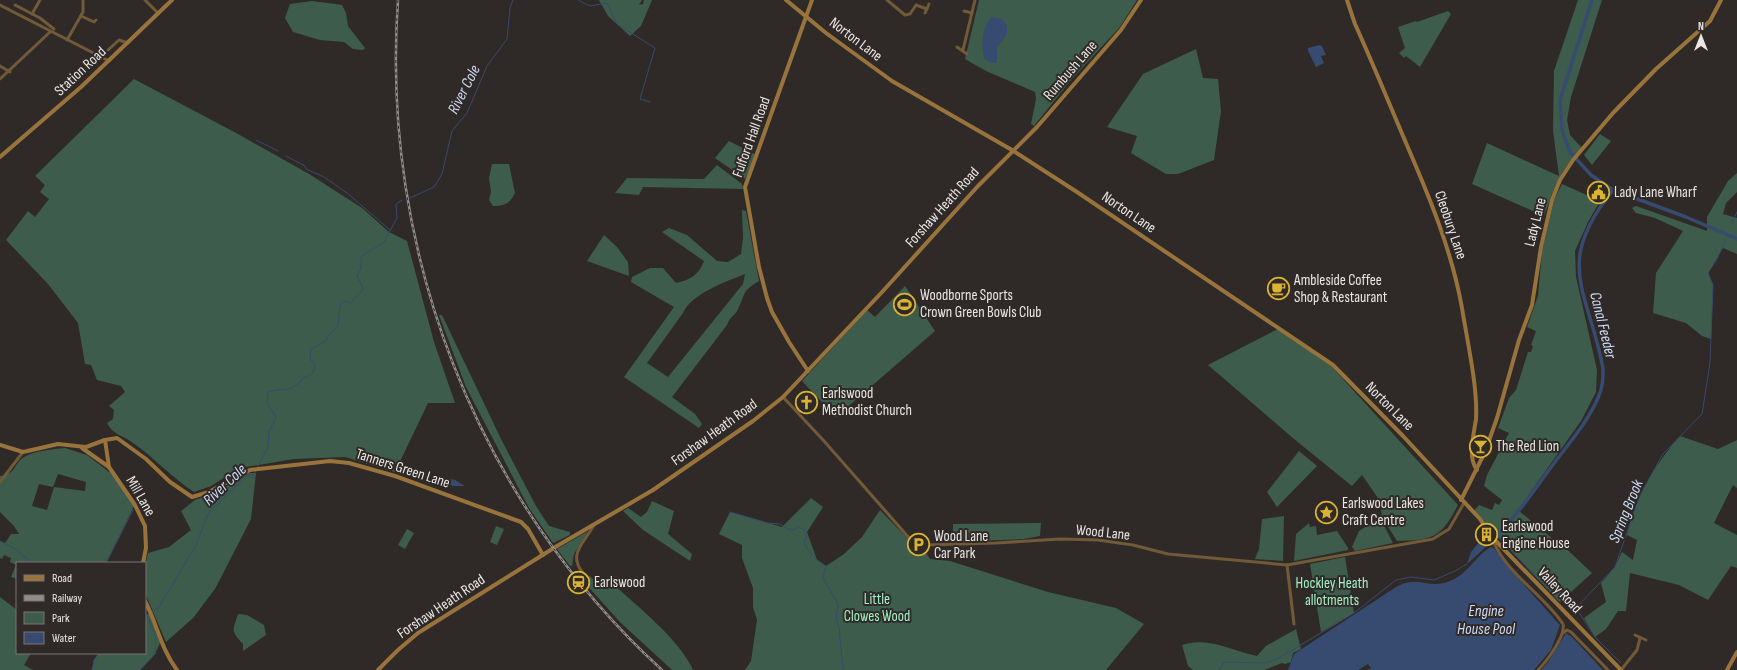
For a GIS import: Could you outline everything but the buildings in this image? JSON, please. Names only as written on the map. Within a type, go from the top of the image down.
[{"type":"street","points":[[32,14],[40,0]]},
{"type":"street","points":[[67,40],[81,16],[83,0]]},
{"type":"street","points":[[146,0],[158,14]]},
{"type":"street","name":"Station Road","points":[[0,156],[53,112],[109,61],[172,0]]},
{"type":"street","name":"Norton Lane","points":[[786,0],[892,81],[1012,150],[1110,213],[1333,365],[1436,473]]},
{"type":"street","name":"Fulford Hall Road","points":[[808,370],[775,318],[767,298],[759,267],[745,187],[812,0]]},
{"type":"street","points":[[887,0],[906,15],[910,14],[916,4],[927,8]]},
{"type":"street","points":[[963,50],[975,0]]},
{"type":"street","name":"Rumbush Lane","points":[[1012,150],[1037,127],[1121,30],[1141,0]]},
{"type":"street","name":"Cleobury Lane","points":[[1347,0],[1355,24],[1436,214],[1451,260],[1461,306],[1475,398],[1476,418],[1472,447],[1473,462],[1477,470]]},
{"type":"street","name":"Lady Lane","points":[[1462,502],[1477,470],[1497,418],[1519,340],[1532,305],[1541,247],[1552,200],[1560,180],[1573,160],[1613,113],[1656,69],[1701,31],[1715,13],[1720,0]]},
{"type":"street","points":[[15,4],[54,29]]},
{"type":"street","points":[[925,14],[930,4]]},
{"type":"street","points":[[0,5],[109,61]]},
{"type":"street","points":[[964,11],[972,13]]},
{"type":"street","points":[[81,16],[94,22],[96,20]]},
{"type":"street","points":[[0,79],[10,72],[50,32]]},
{"type":"street","points":[[108,50],[119,40],[128,43]]},
{"type":"street","points":[[957,47],[967,54]]},
{"type":"street","points":[[0,66],[10,72]]},
{"type":"street","name":"Forshaw Heath Road","points":[[378,670],[418,633],[557,546],[679,473],[752,422],[783,397],[1012,150]]},
{"type":"street","name":"Wood Lane","points":[[783,397],[824,441],[910,539],[920,544],[996,543],[1060,538],[1133,545],[1168,554],[1287,565],[1433,539],[1449,529],[1462,502]]},
{"type":"street","name":"Tanners Green Lane","points":[[0,445],[23,452],[58,444],[82,448],[90,447],[105,440],[115,438],[120,439],[146,458],[170,482],[192,497],[209,492],[250,470],[330,461],[349,463],[377,470],[521,522],[528,529],[543,555]]},
{"type":"street","name":"Mill Lane","points":[[105,440],[109,467]]},
{"type":"street","name":"Mill Lane","points":[[82,448],[109,467],[135,505],[145,526],[146,548],[143,562]]},
{"type":"street","points":[[0,482],[23,452]]},
{"type":"street","name":"Valley Road","points":[[1436,473],[1462,502],[1480,519],[1492,537],[1621,670]]},
{"type":"street","points":[[586,577],[578,568],[575,559],[578,550],[595,524]]},
{"type":"street","points":[[1492,537],[1495,545],[1512,569],[1564,626],[1548,658],[1538,670]]},
{"type":"street","points":[[1287,565],[1294,624]]},
{"type":"street","points":[[146,603],[155,622],[162,644],[177,670]]},
{"type":"street","points":[[1561,634],[1567,630],[1570,631],[1608,670]]},
{"type":"street","points":[[1635,635],[1646,640]]},
{"type":"street","points":[[1621,670],[1637,650],[1640,638]]},
{"type":"street","points":[[1727,670],[1737,652]]},
{"type":"green space","points":[[599,0],[642,0],[639,5],[643,4],[644,0],[652,0],[641,26],[630,36],[608,16]]},
{"type":"green space","points":[[979,0],[1137,0],[1120,27],[1071,80],[1034,126],[1031,124],[1036,99],[1035,92],[986,71],[965,59]]},
{"type":"green space","points":[[1578,0],[1602,0],[1571,97],[1567,120],[1570,135],[1582,148],[1563,171],[1544,216],[1472,184],[1487,143],[1559,176],[1553,131],[1554,71]]},
{"type":"green space","points":[[312,1],[342,5],[346,13],[348,26],[365,48],[363,50],[353,49],[344,42],[320,40],[293,32],[285,18],[290,4]]},
{"type":"green space","points":[[1448,11],[1451,14],[1420,67],[1406,56],[1404,58],[1399,53],[1405,48],[1398,27]]},
{"type":"green space","points":[[1196,49],[1203,78],[1218,79],[1221,111],[1214,160],[1178,174],[1166,174],[1131,153],[1137,136],[1107,127],[1143,74]]},
{"type":"green space","points":[[134,79],[238,134],[309,174],[362,208],[389,232],[407,241],[434,342],[455,403],[428,403],[395,472],[345,457],[294,459],[240,468],[211,486],[194,492],[178,481],[141,449],[115,433],[109,427],[107,423],[113,419],[114,410],[109,406],[125,392],[121,386],[97,380],[91,365],[85,364],[78,323],[48,284],[6,240],[28,211],[35,217],[49,199],[40,192],[45,185],[35,176]]},
{"type":"green space","points":[[1600,134],[1611,141],[1592,165],[1584,155]]},
{"type":"green space","points":[[729,141],[756,155],[745,179],[715,158]]},
{"type":"green space","points":[[492,164],[509,164],[515,193],[509,202],[504,205],[493,206],[489,200],[491,192],[489,178]]},
{"type":"green space","points":[[717,165],[742,184],[743,189],[643,187],[639,195],[615,193],[627,178],[704,179]]},
{"type":"green space","points":[[1737,173],[1737,192],[1726,203],[1723,214],[1737,218],[1737,254],[1723,248],[1708,273],[1713,285],[1711,339],[1702,336],[1686,323],[1653,313],[1656,273],[1683,231],[1655,218],[1636,213],[1632,208],[1636,206],[1707,231],[1707,217],[1728,181]]},
{"type":"green space","points":[[1562,184],[1600,201],[1588,222],[1575,251],[1576,277],[1597,370],[1596,392],[1581,421],[1518,510],[1554,540],[1557,540],[1592,573],[1560,602],[1474,511],[1479,505],[1492,510],[1495,503],[1499,505],[1502,500],[1484,486],[1487,475],[1509,433],[1498,428],[1509,398],[1516,390],[1528,352],[1531,352],[1533,346],[1531,345],[1536,331],[1527,327],[1538,296],[1542,251],[1554,200]]},
{"type":"green space","points":[[742,210],[746,211],[759,281],[747,290],[737,311],[672,397],[695,414],[702,424],[699,428],[624,377],[674,307],[631,282],[632,277],[650,268],[663,268],[676,283],[686,280],[697,273],[704,261],[662,232],[669,228],[687,235],[717,261],[728,262],[741,254],[743,238]],"holes":[[[745,274],[743,284],[668,377],[647,363],[687,306],[693,300],[710,289]]]},
{"type":"green space","points":[[604,235],[617,247],[628,262],[629,276],[587,261]]},
{"type":"green space","points":[[905,286],[935,331],[836,417],[802,381],[867,310],[875,317]]},
{"type":"green space","points":[[439,315],[442,315],[501,439],[536,506],[549,526],[570,532],[570,535],[553,543],[529,508],[466,387]]},
{"type":"green space","points":[[1278,329],[1332,367],[1458,505],[1441,531],[1428,538],[1397,541],[1382,517],[1380,501],[1362,475],[1352,486],[1294,439],[1208,365]]},
{"type":"green space","points":[[1680,436],[1718,449],[1737,440],[1737,488],[1733,485],[1714,523],[1737,535],[1737,568],[1731,566],[1708,600],[1679,585],[1630,573],[1626,611],[1618,611],[1606,629],[1595,637],[1584,618],[1606,602],[1601,583],[1615,567],[1622,552],[1633,560],[1637,540],[1627,535],[1635,508],[1654,470]]},
{"type":"green space","points":[[65,448],[87,455],[113,475],[134,506],[106,562],[16,562],[16,565],[10,562],[11,558],[4,555],[2,559],[0,558],[0,541],[5,543],[11,534],[19,534],[14,526],[0,512],[0,476],[12,471],[24,457],[33,453]],"holes":[[[58,474],[86,482],[85,491],[54,487],[47,510],[32,506],[39,484],[53,487]]]},
{"type":"green space","points":[[1299,451],[1317,466],[1277,507],[1267,492]]},
{"type":"green space","points":[[249,473],[256,473],[251,519],[215,589],[193,618],[166,642],[146,595],[146,562],[148,553],[169,547],[191,530],[181,511],[195,500],[218,491]]},
{"type":"green space","name":"Little Clowes Wood","points":[[811,498],[823,507],[807,532],[817,560],[826,566],[844,554],[862,537],[880,510],[909,540],[922,547],[930,559],[950,561],[1048,592],[1116,608],[1144,624],[1106,670],[745,670],[751,661],[757,620],[753,607],[753,588],[742,558],[742,545],[719,534],[730,512],[782,527]]},
{"type":"green space","points":[[652,501],[674,511],[668,534],[692,554],[690,561],[643,530],[623,511],[628,508],[641,517],[647,512]]},
{"type":"green space","points":[[1284,516],[1283,561],[1255,559],[1259,549],[1262,519]]},
{"type":"green space","points":[[1380,518],[1393,543],[1355,551],[1352,547],[1359,531]]},
{"type":"green space","points":[[1041,523],[1040,536],[1024,539],[953,542],[953,524]]},
{"type":"green space","points":[[1309,523],[1310,527],[1316,526],[1317,535],[1337,531],[1348,550],[1294,561],[1296,534]]},
{"type":"green space","points":[[496,526],[504,529],[497,545],[490,542]]},
{"type":"green space","points":[[407,529],[414,533],[405,549],[398,545]]},
{"type":"green space","points":[[588,531],[574,554],[572,566],[570,566],[557,549]]},
{"type":"green space","name":"Hockley Heath allotments","points":[[1345,557],[1354,613],[1321,632],[1310,564]]},
{"type":"green space","points":[[16,565],[16,579],[11,577]]},
{"type":"green space","points":[[590,576],[598,585],[613,584],[646,613],[679,647],[693,670],[672,670],[620,622],[583,581]]},
{"type":"green space","points":[[0,597],[16,609],[16,654],[30,654],[24,665],[33,670],[0,670]]},
{"type":"green space","points":[[149,614],[160,643],[155,654],[140,670],[92,670],[94,660],[98,654],[146,654],[146,616]]},
{"type":"green space","points":[[238,614],[247,615],[264,625],[266,635],[243,651],[243,644],[234,633]]},
{"type":"green space","points":[[1296,629],[1301,649],[1293,653],[1291,662],[1285,664],[1282,663],[1264,670],[1193,670],[1188,666],[1182,645],[1201,642],[1210,643],[1257,656],[1266,646]]},
{"type":"water","points":[[991,17],[1002,19],[1007,26],[1007,34],[997,48],[997,62],[994,63],[985,60],[982,43],[984,32]]},
{"type":"water","points":[[1319,45],[1322,46],[1326,55],[1321,56],[1324,63],[1316,67],[1308,48]]},
{"type":"water","points":[[443,478],[455,480],[465,486],[453,486],[442,483]]},
{"type":"water","points":[[1480,541],[1484,542],[1487,546],[1467,564],[1471,552]]},
{"type":"water","name":"Engine House Pool","points":[[1491,547],[1494,548],[1509,568],[1560,625],[1551,650],[1534,670],[1367,670],[1371,668],[1368,664],[1358,670],[1288,670],[1294,654],[1396,587],[1404,583],[1411,582],[1436,584],[1450,581],[1466,570]]},
{"type":"water","points":[[1566,633],[1572,637],[1603,670],[1541,670],[1548,662]]},
{"type":"waterway","name":"River Cole","points":[[410,198],[434,187],[442,174],[452,131],[467,113],[487,66],[507,39],[510,8],[513,0]]},
{"type":"waterway","points":[[578,0],[590,6],[607,3],[617,24],[655,48],[640,99],[650,102]]},
{"type":"waterway","points":[[1592,0],[1560,100],[1562,130],[1570,152],[1591,175],[1613,190],[1686,217],[1737,239]]},
{"type":"waterway","points":[[256,140],[278,151]]},
{"type":"waterway","points":[[286,156],[305,166],[306,169],[324,177],[347,193],[390,230]]},
{"type":"waterway","name":"Canal Feeder","points":[[1495,537],[1518,512],[1577,433],[1589,416],[1600,394],[1603,368],[1580,277],[1580,258],[1584,238],[1595,216],[1613,190]]},
{"type":"waterway","name":"River Cole","points":[[257,468],[268,447],[269,432],[276,417],[267,403],[268,392],[291,388],[313,372],[315,365],[310,359],[311,349],[326,341],[329,334],[338,326],[340,305],[345,301],[351,303],[363,289],[357,275],[361,269],[361,257],[384,242],[397,218],[396,204],[402,200]]},
{"type":"waterway","name":"Spring Brook","points":[[1731,224],[1737,212]]},
{"type":"waterway","name":"Spring Brook","points":[[1621,663],[1595,637],[1576,608],[1615,567],[1640,495],[1663,454],[1702,414],[1710,363],[1713,285],[1708,273],[1717,259],[1726,239]]},
{"type":"waterway","name":"River Cole","points":[[152,612],[159,607],[195,547],[209,512],[247,476],[254,474],[256,471]]},
{"type":"waterway","points":[[107,562],[133,510]]},
{"type":"waterway","points":[[730,512],[768,523],[780,524],[788,529],[794,530],[799,527],[805,530],[807,537],[804,541],[805,545],[812,555],[826,566],[823,578],[838,604],[836,619],[839,627],[843,670]]},
{"type":"waterway","points":[[1497,536],[1559,601]]},
{"type":"waterway","name":"Canal Feeder","points":[[1488,537],[1490,541]]},
{"type":"waterway","points":[[0,541],[17,550],[31,562]]},
{"type":"waterway","name":"Canal Feeder","points":[[1486,544],[1491,541]]},
{"type":"waterway","points":[[1219,670],[1224,662],[1266,663],[1279,658],[1354,613],[1396,580],[1411,577],[1434,580],[1467,564]]},
{"type":"waterway","points":[[140,670],[155,654],[156,638],[147,616]]},
{"type":"waterway","name":"River Cole","points":[[92,670],[94,660],[98,654]]},
{"type":"railway","points":[[398,0],[397,94],[406,186],[425,277],[454,365],[492,449],[540,529],[597,603],[662,670]]},
{"type":"place","name":"Lady Lane Wharf","points":[[1598,192]]},
{"type":"place","name":"Ambleside Coffee Shop & Restaurant","points":[[1279,289]]},
{"type":"place","name":"Woodborne Sports Crown Green Bowls Club","points":[[904,304]]},
{"type":"place","name":"Earlswood Methodist Church","points":[[807,402]]},
{"type":"place","name":"The Red Lion","points":[[1480,446]]},
{"type":"place","name":"Earlswood Lakes Craft Centre","points":[[1327,512]]},
{"type":"place","name":"Earlswood Engine House","points":[[1486,535]]},
{"type":"place","name":"Wood Lane Car Park","points":[[919,545]]},
{"type":"place","name":"Earlswood","points":[[578,582]]}]
